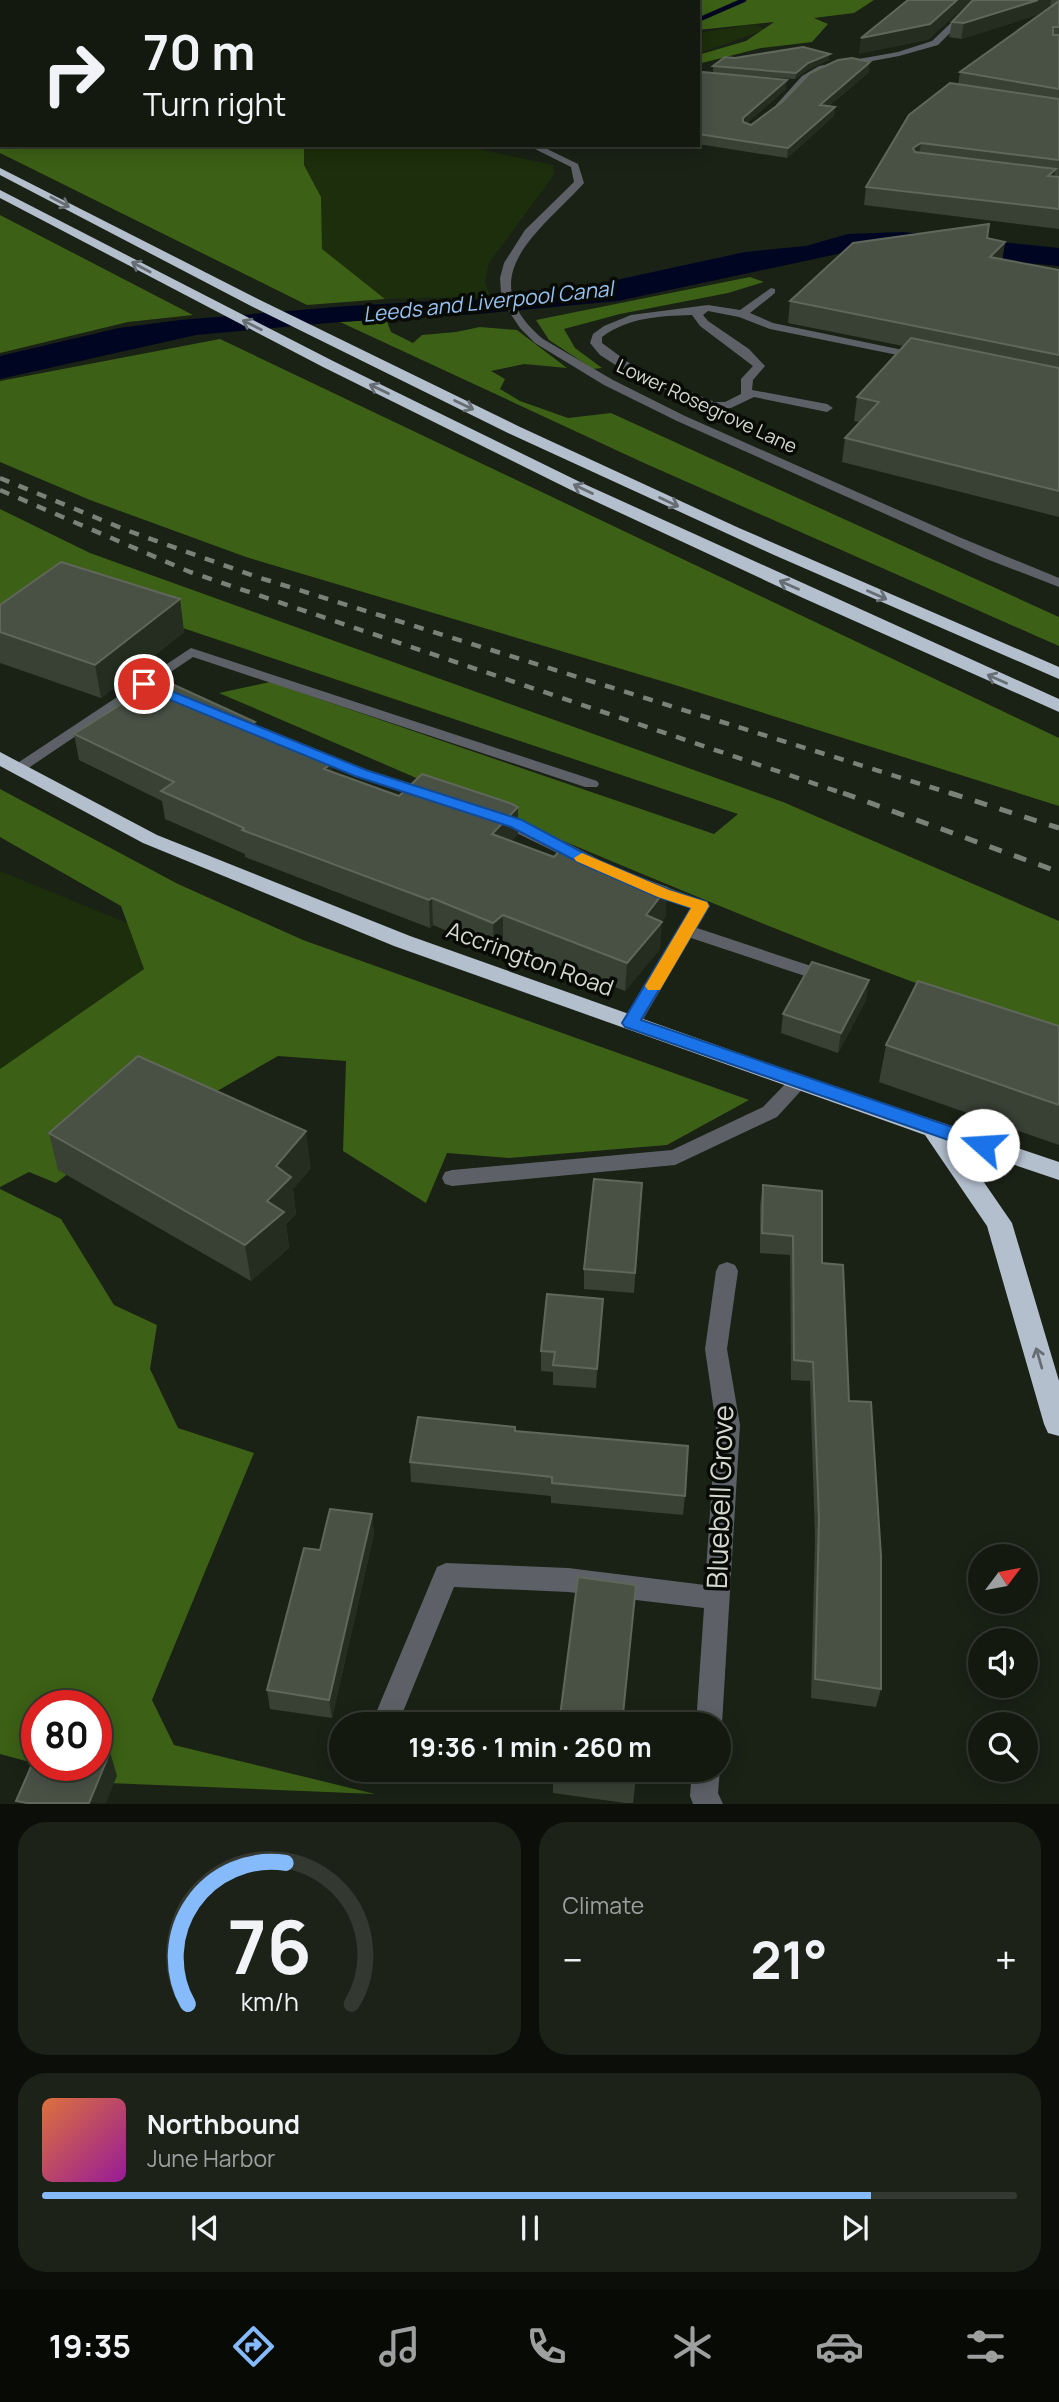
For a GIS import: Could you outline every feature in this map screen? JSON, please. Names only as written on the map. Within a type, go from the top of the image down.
[{"type":"highway","points":[[0,171],[336,343],[687,510],[1059,674]]},
{"type":"highway","points":[[0,192],[302,351],[660,526],[1059,706]]},
{"type":"highway","name":"Accrington Road","points":[[9,763],[163,844],[402,942],[798,1083],[1059,1171]]},
{"type":"highway","points":[[932,1128],[999,1223],[1059,1425]]},
{"type":"street","points":[[774,110],[792,84],[834,65],[925,47],[942,36],[979,0]]},
{"type":"street","points":[[1024,0],[1059,8]]},
{"type":"street","name":"Lower Rosegrove Lane","points":[[535,147],[575,166],[579,183],[538,222],[514,254],[505,274],[506,293],[516,315],[539,342],[634,398],[832,484],[943,536],[1059,583]]},
{"type":"street","points":[[742,314],[771,291]]},
{"type":"street","points":[[751,394],[727,405],[713,406],[626,366],[601,350],[596,342],[597,336],[619,322],[708,308],[742,314],[769,326],[941,361]]},
{"type":"street","points":[[698,311],[697,316],[702,323],[742,349],[759,366],[745,386],[746,392],[827,408]]},
{"type":"street","points":[[9,763],[150,687],[191,652],[591,784]]},
{"type":"street","points":[[220,715],[360,773],[447,800]]},
{"type":"street","points":[[482,812],[517,824],[619,875],[701,906],[631,1023]]},
{"type":"street","points":[[687,931],[808,971]]},
{"type":"street","points":[[452,1178],[675,1157],[770,1112],[798,1083]]},
{"type":"street","name":"Bluebell Grove","points":[[710,1712],[727,1425],[716,1349],[727,1271]]},
{"type":"street","points":[[389,1712],[446,1576],[568,1580],[717,1598]]},
{"type":"street","points":[[705,1782],[704,1796],[709,1804]]},
{"type":"green space","points":[[700,0],[874,0],[854,13],[814,18],[828,24],[812,42],[761,48],[700,63],[700,54],[746,41],[774,22],[700,30]]},
{"type":"green space","points":[[756,24],[764,30],[700,53],[700,33]]},
{"type":"green space","points":[[0,147],[304,147],[304,165],[321,197],[322,249],[385,299],[307,305],[0,153]]},
{"type":"green space","points":[[304,147],[470,147],[553,165],[554,175],[489,263],[485,283],[492,300],[465,297],[385,299],[321,249],[321,198],[304,165]]},
{"type":"green space","points":[[0,215],[193,315],[128,322],[0,353]]},
{"type":"green space","points":[[750,277],[764,282],[728,293],[620,314],[564,329],[575,348],[602,368],[593,369],[549,340],[536,320]]},
{"type":"green space","points":[[386,319],[391,332],[413,343],[422,335],[480,327],[517,330],[567,368],[524,364],[491,371],[505,379],[500,389],[520,401],[568,418],[611,413],[1059,617],[1059,646],[644,463],[340,322]]},
{"type":"green space","points":[[220,339],[1059,738],[1059,806],[675,685],[246,557],[90,500],[0,462],[0,381]]},
{"type":"green space","points":[[0,509],[90,553],[783,802],[1059,921],[1059,1035],[846,957],[741,915],[219,693],[270,682],[714,834],[738,814],[66,589],[0,629]]},
{"type":"green space","points":[[0,789],[178,884],[303,940],[749,1100],[667,1145],[509,1158],[447,1153],[426,1203],[343,1151],[346,1061],[278,1056],[205,1098],[145,1114],[56,1183],[29,1172],[0,1187],[0,1069],[144,969],[121,906],[0,837]]},
{"type":"green space","points":[[0,871],[127,923],[144,969],[0,1069]]},
{"type":"green space","points":[[0,1189],[61,1219],[114,1305],[157,1325],[150,1369],[178,1428],[254,1453],[152,1700],[174,1745],[375,1794],[108,1783],[107,1781],[112,1781],[112,1690],[21,1690],[21,1760],[0,1754]]},
{"type":"water","name":"Leeds and Liverpool Canal","points":[[903,232],[1059,248],[1059,266],[1026,263],[1005,265],[856,250],[618,301],[196,335],[0,379],[0,356],[119,328],[180,320],[348,306],[529,299],[745,252],[806,246],[848,234]]},
{"type":"building","points":[[908,0],[957,0],[930,24],[861,38]]},
{"type":"building","points":[[973,0],[1038,0],[964,23],[952,22]]},
{"type":"building","points":[[1059,1],[1059,27],[1053,27],[1053,35],[1059,35],[1059,89],[960,72]]},
{"type":"building","points":[[803,47],[830,54],[808,63],[796,73],[713,66],[725,57],[735,58]]},
{"type":"building","points":[[852,58],[870,62],[820,105],[835,107],[788,148],[700,134],[700,74],[703,72],[787,80],[743,118],[743,122],[751,125],[782,102],[810,73],[838,60]]},
{"type":"building","points":[[950,83],[1059,99],[1059,160],[921,143],[913,148],[915,152],[1056,169],[1048,176],[1059,177],[1059,209],[866,187],[909,115]]},
{"type":"building","points":[[989,224],[987,238],[1005,242],[990,257],[1059,270],[1059,355],[790,301],[853,243]]},
{"type":"building","points":[[911,338],[1059,368],[1059,491],[845,438],[879,402],[857,397]]},
{"type":"building","points":[[61,562],[180,599],[95,665],[0,632],[0,605]]},
{"type":"building","points":[[161,679],[255,722],[246,728],[332,763],[324,769],[399,796],[422,774],[510,803],[518,807],[492,834],[554,857],[561,849],[667,888],[646,915],[662,922],[627,963],[503,915],[493,923],[432,898],[429,900],[242,830],[244,828],[161,791],[174,782],[74,734]]},
{"type":"building","points":[[812,962],[869,980],[841,1033],[783,1014]]},
{"type":"building","points":[[918,981],[1059,1026],[1059,1105],[886,1045]]},
{"type":"building","points":[[138,1056],[306,1131],[276,1166],[291,1177],[267,1201],[284,1212],[245,1245],[49,1133]]},
{"type":"building","points":[[594,1179],[642,1183],[635,1273],[584,1269]]},
{"type":"building","points":[[763,1185],[822,1191],[822,1263],[843,1265],[849,1401],[871,1402],[881,1556],[881,1689],[815,1679],[819,1519],[813,1362],[794,1360],[793,1236],[762,1233]]},
{"type":"building","points":[[547,1294],[603,1299],[597,1369],[553,1365],[555,1352],[541,1351]]},
{"type":"building","points":[[418,1417],[515,1427],[515,1431],[688,1446],[685,1496],[552,1483],[552,1477],[410,1462]]},
{"type":"building","points":[[330,1509],[372,1514],[329,1700],[267,1690],[304,1548],[320,1550]]},
{"type":"building","points":[[578,1577],[636,1585],[623,1712],[561,1712]]},
{"type":"building","points":[[25,1781],[98,1781],[89,1803],[16,1801]]},
{"type":"waterway","points":[[700,19],[744,0]]},
{"type":"railway","points":[[0,478],[126,530],[254,576],[956,795]]},
{"type":"railway","points":[[0,490],[190,572],[848,795]]},
{"type":"railway","points":[[843,793],[1059,872]]},
{"type":"railway","points":[[950,793],[1059,828]]},
{"type":"slow traffic","points":[[582,858],[663,894],[701,906],[654,986]]},
{"type":"route","points":[[144,684],[360,773],[517,824],[588,861],[663,894],[701,906],[631,1023],[983,1145]]}]
